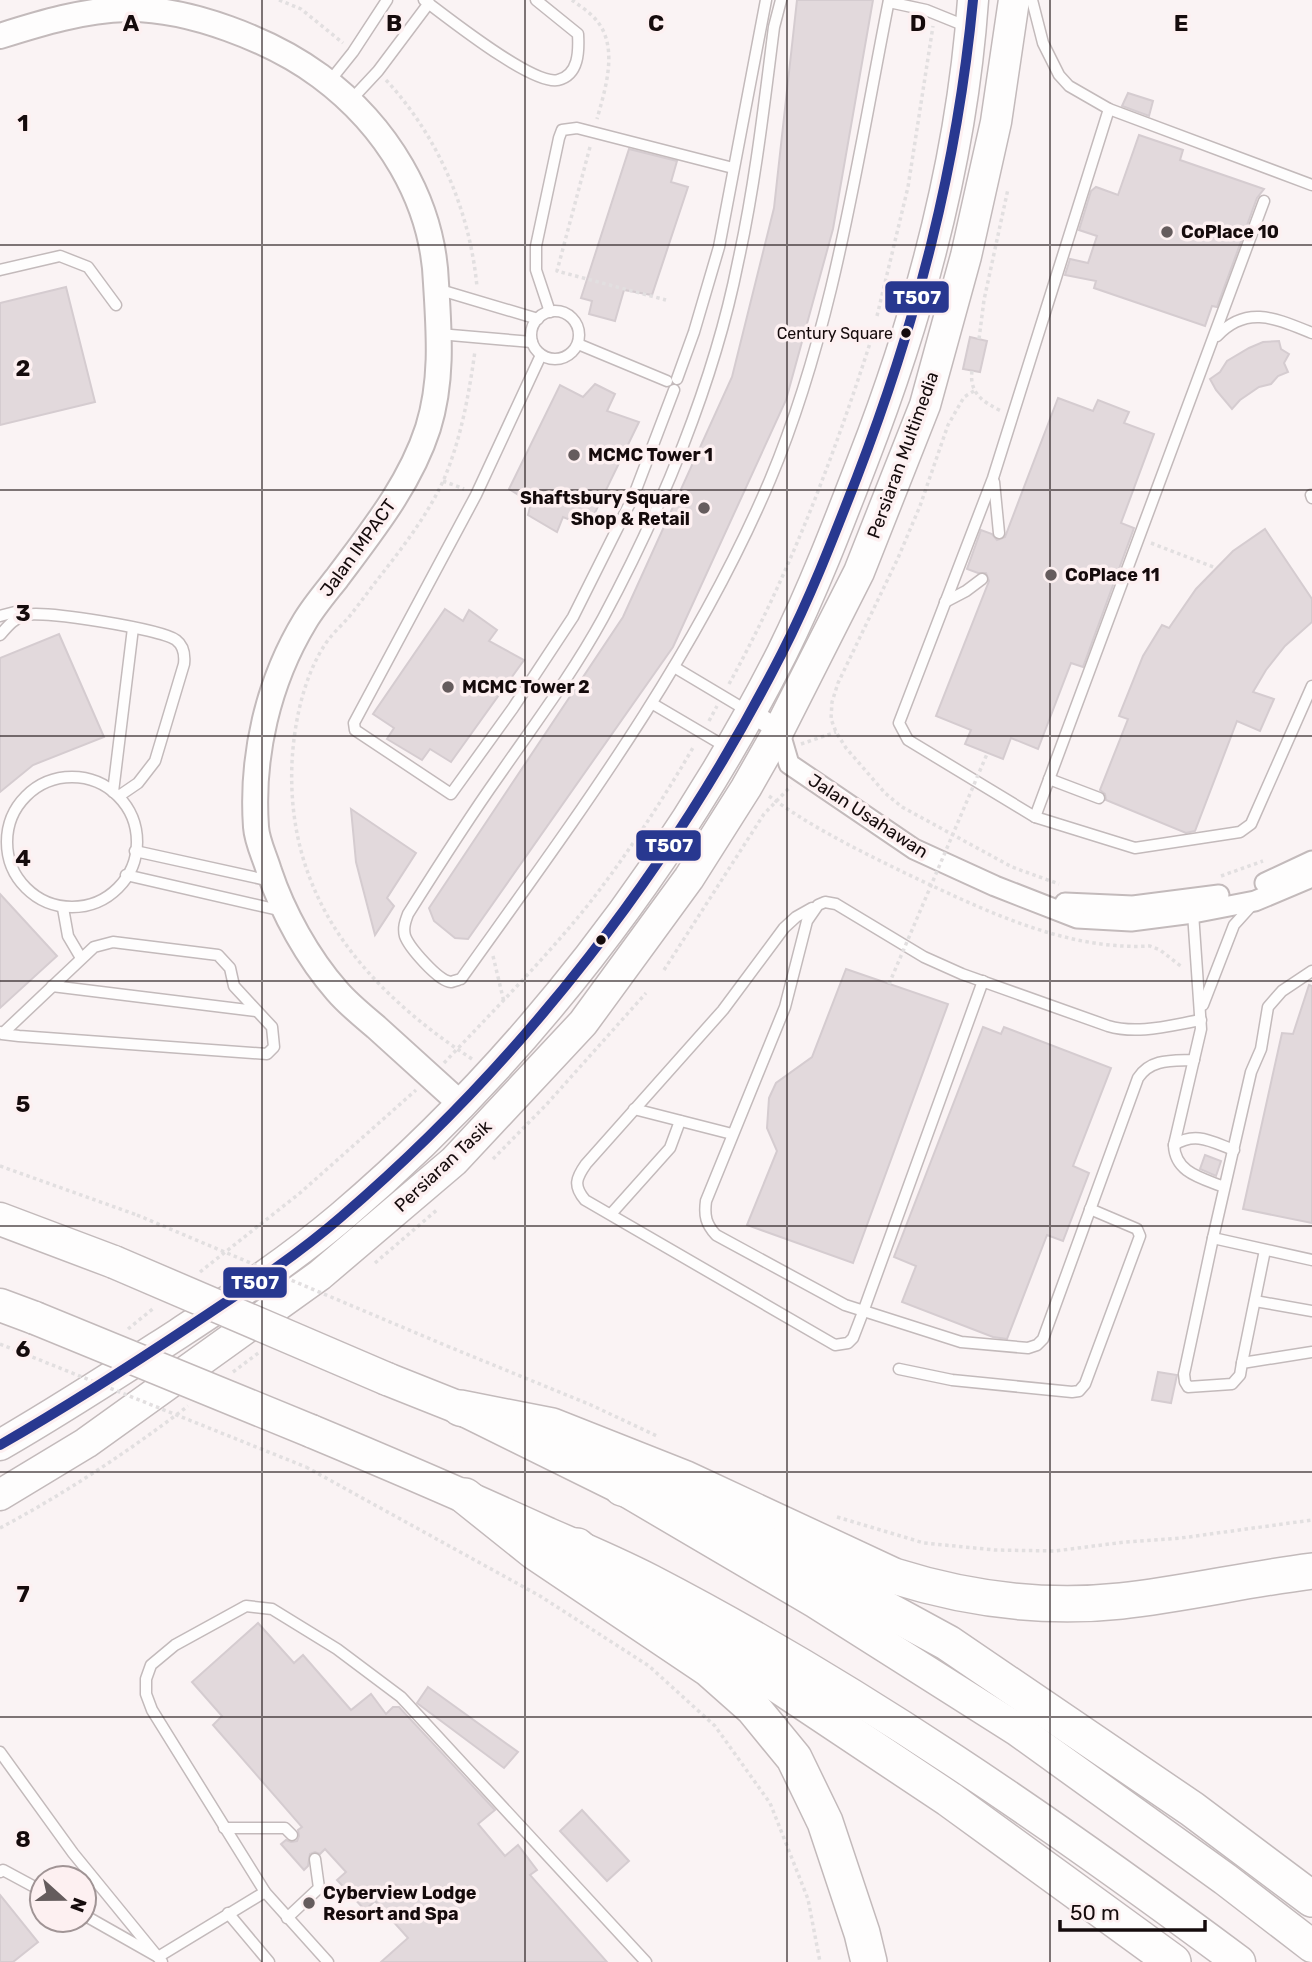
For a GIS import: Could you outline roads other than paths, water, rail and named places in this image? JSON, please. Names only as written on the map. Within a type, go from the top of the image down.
[{"type":"highway","points":[[0,1219],[114,1262],[460,1408],[622,1488],[816,1602],[1018,1730],[1225,1879],[1312,1946]]},
{"type":"highway","points":[[0,1304],[465,1496],[649,1580],[899,1724],[988,1782],[1239,1962]]},
{"type":"highway","points":[[460,1408],[552,1426],[686,1479],[894,1576],[930,1588],[1027,1603],[1120,1601],[1312,1571]]},
{"type":"highway","points":[[622,1488],[685,1505],[733,1526],[948,1643],[1192,1809],[1312,1899]]},
{"type":"highway","points":[[465,1496],[535,1552],[709,1670],[753,1708],[794,1758],[825,1822],[869,1962]]},
{"type":"highway","points":[[576,1546],[639,1599],[721,1647],[949,1799],[1173,1962]]},
{"type":"main road","name":"Persiaran Multimedia","points":[[784,748],[859,572],[925,405],[966,256],[996,122],[1014,0]]},
{"type":"main road","name":"Persiaran Multimedia","points":[[750,712],[815,582],[888,394],[938,221],[955,140],[972,14]]},
{"type":"main road","name":"Persiaran Tasik","points":[[0,1445],[78,1400],[266,1276],[341,1217],[462,1105],[583,965],[686,820],[750,712]]},
{"type":"main road","name":"Persiaran Tasik","points":[[0,1494],[86,1443],[320,1275],[454,1160],[583,1023],[689,878],[758,768],[784,748]]},
{"type":"street","name":"Jalan IMPACT","points":[[2,32],[92,12],[130,9],[167,13],[220,26],[294,57],[329,83],[350,101],[389,146],[410,181],[428,223],[435,257],[440,359],[435,400],[427,430],[386,512],[305,621],[273,688],[258,756],[256,831],[273,882],[287,912],[317,965],[338,993],[462,1105]]},
{"type":"street","name":"Jalan Usahawan","points":[[750,712],[784,748],[914,849],[1026,898],[1079,905],[1197,906],[1255,901],[1312,877]]},
{"type":"street","points":[[729,749],[758,768]]},
{"type":"street","name":"Jalan Usahawan","points":[[1197,906],[1257,887],[1312,861]]},
{"type":"lane","points":[[329,83],[354,52],[387,0]]},
{"type":"lane","points":[[350,101],[378,71],[426,2],[489,48],[543,79],[558,80],[569,74],[579,57],[578,34],[536,0]]},
{"type":"lane","points":[[541,355],[477,495],[354,723],[355,730],[451,794],[513,708],[573,617],[634,495],[674,390],[667,387],[694,332],[719,247],[766,0]]},
{"type":"lane","points":[[781,0],[774,27],[751,195],[738,265],[697,407],[675,463],[602,619],[555,695],[461,829],[408,914],[404,927],[406,938],[434,973],[452,982],[461,979],[653,704],[713,598],[747,531],[770,479],[799,400],[820,331],[843,235],[889,1],[935,13],[972,14]]},
{"type":"lane","points":[[1032,0],[1043,43],[1059,75],[1069,86],[1109,109],[1312,185]]},
{"type":"lane","points":[[1109,109],[993,478],[899,723],[902,732],[908,740],[1035,817],[1135,848],[1240,832],[1251,824],[1312,686]]},
{"type":"lane","points":[[550,312],[536,270],[536,246],[562,130],[568,128],[593,132],[733,168]]},
{"type":"lane","points":[[1035,817],[1264,201]]},
{"type":"lane","points":[[0,270],[60,256],[88,267],[116,305]]},
{"type":"lane","points":[[437,289],[538,318]]},
{"type":"lane","points":[[550,312],[564,313],[576,322],[579,329],[578,344],[569,355],[562,358],[541,355],[532,342],[533,326],[538,318],[550,312]]},
{"type":"lane","points":[[1212,342],[1226,326],[1254,316],[1311,329]]},
{"type":"lane","points":[[439,334],[532,342]]},
{"type":"lane","points":[[578,344],[672,380]]},
{"type":"lane","points":[[993,478],[999,533]]},
{"type":"lane","points":[[945,602],[982,579]]},
{"type":"lane","points":[[0,616],[15,612],[35,613],[133,628],[175,639],[181,644],[185,654],[184,664],[155,761],[138,783],[116,794]]},
{"type":"lane","points":[[0,635],[13,621],[23,615],[35,613]]},
{"type":"lane","points":[[116,794],[133,628]]},
{"type":"lane","points":[[674,667],[750,712]]},
{"type":"lane","points":[[653,704],[729,749]]},
{"type":"lane","points":[[73,776],[89,780],[116,794],[128,807],[135,821],[135,851],[126,875],[111,896],[98,904],[63,908],[38,899],[15,878],[7,848],[8,834],[13,819],[30,792],[55,778],[73,776]]},
{"type":"lane","points":[[1049,779],[1099,798]]},
{"type":"lane","points":[[135,851],[273,882]]},
{"type":"lane","points":[[126,875],[287,912]]},
{"type":"lane","points":[[1201,1009],[1234,925],[1255,901]]},
{"type":"lane","points":[[983,981],[863,1312],[853,1338],[848,1343],[835,1345],[585,1200],[579,1192],[576,1184],[579,1173],[723,1010],[784,928],[796,917],[825,902],[836,904],[924,957],[983,981],[1122,1030],[1201,1020]]},
{"type":"lane","points":[[1197,906],[1201,1020],[1174,1154],[1179,1165],[1187,1172],[1224,1187]]},
{"type":"lane","points":[[63,908],[68,936],[81,958]]},
{"type":"lane","points":[[815,909],[807,921],[785,1007],[732,1134],[706,1201],[704,1213],[707,1226],[716,1235],[845,1305],[961,1342],[1028,1348],[1037,1345],[1043,1339],[1143,1071],[1160,1061],[1194,1060]]},
{"type":"lane","points":[[113,942],[210,953],[225,961],[230,968],[234,986],[272,1027],[274,1046],[267,1054],[1,1033],[94,947],[113,942]]},
{"type":"lane","points":[[1265,1250],[1240,1375],[1233,1384],[1194,1389],[1188,1387],[1184,1374],[1224,1187],[1251,1072],[1261,1049],[1268,1007],[1282,991],[1312,971]]},
{"type":"lane","points":[[52,986],[256,1011]]},
{"type":"lane","points":[[634,1109],[732,1134]]},
{"type":"lane","points":[[611,1214],[670,1148],[680,1121]]},
{"type":"lane","points":[[1174,1145],[1190,1137],[1234,1150]]},
{"type":"lane","points":[[899,1369],[953,1380],[1079,1391],[1085,1384],[1140,1236],[1137,1229],[1090,1209]]},
{"type":"lane","points":[[1213,1238],[1312,1260]]},
{"type":"lane","points":[[1255,1301],[1312,1311]]},
{"type":"lane","points":[[1242,1363],[1312,1352]]},
{"type":"lane","points":[[328,1962],[265,1892],[152,1710],[146,1694],[146,1679],[151,1665],[175,1645],[246,1606],[272,1609],[337,1649],[401,1697],[646,1962]]},
{"type":"lane","points":[[0,1752],[72,1853],[160,1959]]},
{"type":"lane","points":[[224,1828],[285,1828],[292,1835]]},
{"type":"lane","points":[[287,1918],[319,1888],[315,1859]]},
{"type":"lane","points":[[1,1870],[28,1884]]},
{"type":"lane","points":[[160,1959],[228,1913],[265,1892]]},
{"type":"lane","points":[[228,1913],[269,1962]]},
{"type":"lane","points":[[98,1923],[160,1959]]},
{"type":"place","name":"CoPlace 10","points":[[1167,232]]},
{"type":"place","name":"Century Square","points":[[906,333]]},
{"type":"place","name":"MCMC Tower 1","points":[[574,455]]},
{"type":"place","name":"Shaftsbury Square Shop & Retail","points":[[704,508]]},
{"type":"place","name":"CoPlace 11","points":[[1051,575]]},
{"type":"place","name":"MCMC Tower 2","points":[[448,687]]},
{"type":"place","name":"Cyberview Lodge Resort and Spa","points":[[309,1903]]}]
